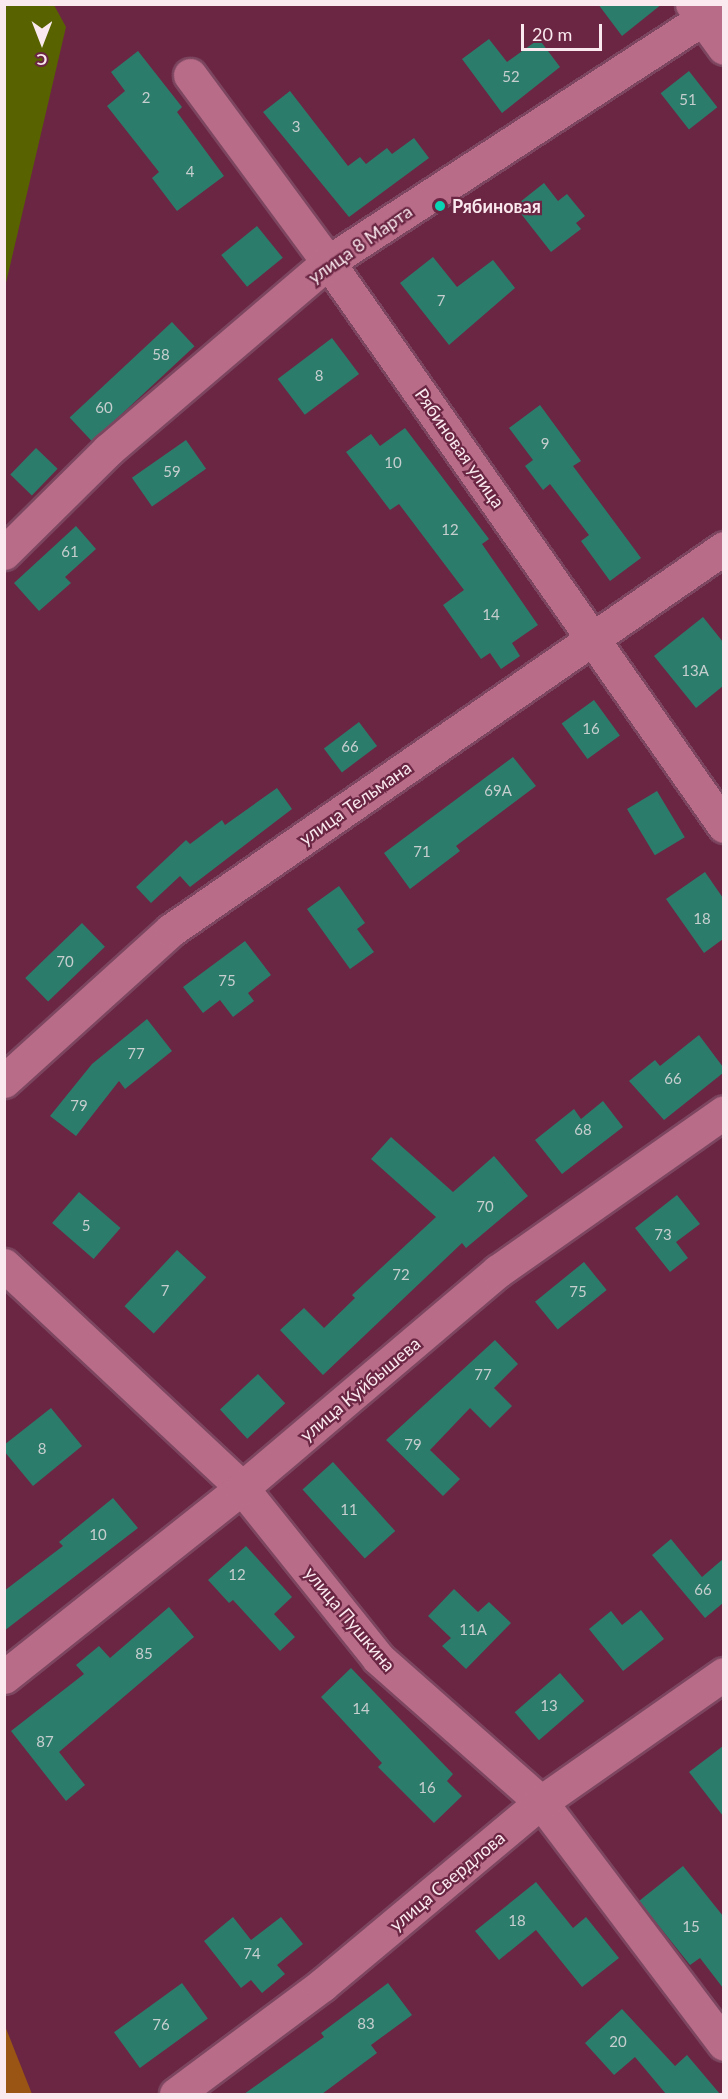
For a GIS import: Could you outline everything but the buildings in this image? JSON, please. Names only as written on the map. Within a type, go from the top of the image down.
[{"type":"street","points":[[706,10],[723,48]]},
{"type":"street","name":"улица 8 Марта","points":[[4,553],[108,450],[328,262],[706,10]]},
{"type":"street","name":"Рябиновая улица","points":[[190,75],[328,262],[594,638],[723,826]]},
{"type":"street","name":"улица Тельмана","points":[[4,1081],[171,930],[723,548]]},
{"type":"street","name":"улица Куйбышева","points":[[4,1677],[242,1488],[498,1271],[723,1112]]},
{"type":"street","name":"улица Пушкина","points":[[4,1265],[242,1488],[378,1658],[541,1802],[723,2044]]},
{"type":"street","name":"улица Свердлова","points":[[176,2094],[322,1985],[541,1802],[723,1674]]},
{"type":"shaded area","points":[[5,4],[54,5],[66,27],[5,287]]},
{"type":"shaded area","points":[[5,2026],[32,2094],[5,2094]]},
{"type":"place","name":"Рябиновая","points":[[440,206]]}]
